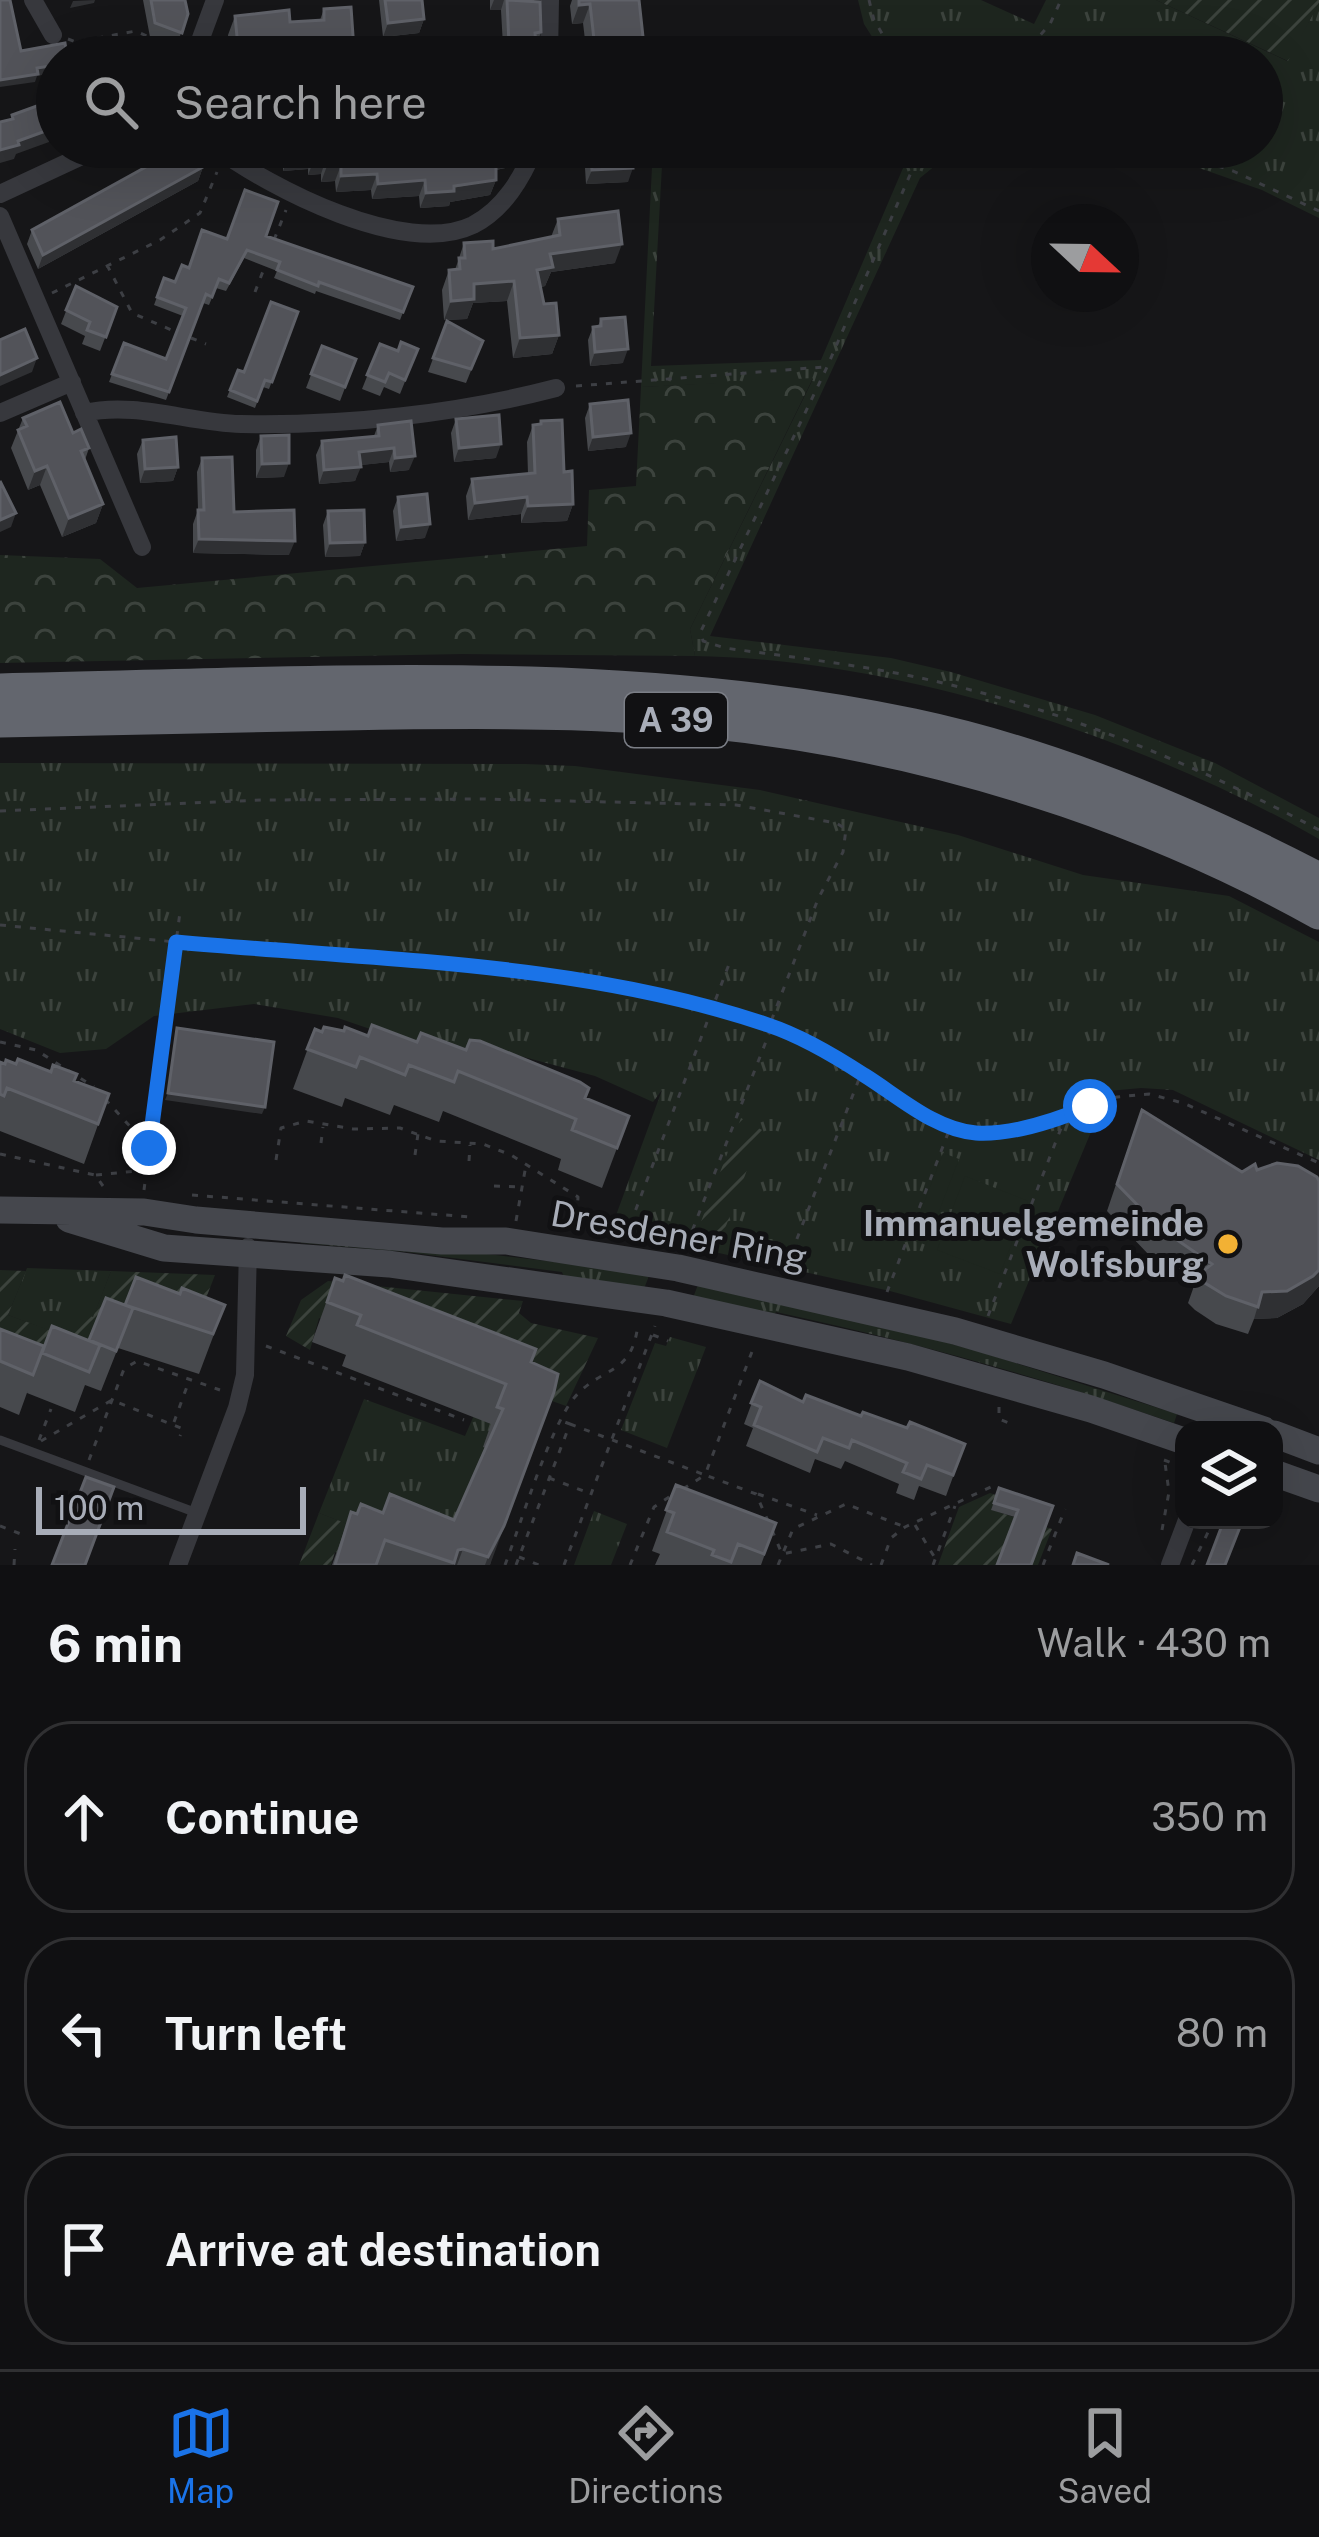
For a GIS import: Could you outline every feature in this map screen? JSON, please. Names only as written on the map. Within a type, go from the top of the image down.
[{"type":"highway","name":"A 39","points":[[0,690],[529,682],[684,690],[803,704],[917,726],[1063,769],[1228,833],[1319,879]]},
{"type":"highway","name":"A 39","points":[[0,721],[531,712],[683,720],[798,734],[1015,784],[1182,846],[1319,914]]},
{"type":"street","points":[[32,0],[52,35]]},
{"type":"street","points":[[200,36],[215,0]]},
{"type":"street","points":[[549,36],[550,0]]},
{"type":"street","points":[[0,194],[56,168]]},
{"type":"street","points":[[252,168],[292,191],[386,228],[416,233],[470,226],[493,211],[526,168]]},
{"type":"street","points":[[0,216],[142,547]]},
{"type":"street","points":[[0,412],[72,382]]},
{"type":"street","points":[[84,413],[124,408],[237,424],[309,423],[487,404],[556,388]]},
{"type":"street","name":"Dresdener Ring","points":[[0,1214],[144,1212],[442,1241],[506,1241],[678,1268],[938,1326],[1215,1421]]},
{"type":"street","name":"Dresdener Ring","points":[[0,1214],[73,1220],[164,1248],[453,1272],[926,1361],[1091,1409],[1174,1451]]},
{"type":"street","points":[[178,1565],[237,1408],[248,1339],[249,1225]]},
{"type":"street","points":[[1283,1437],[1319,1451]]},
{"type":"street","points":[[1283,1476],[1319,1490]]},
{"type":"street","points":[[1171,1565],[1183,1529]]},
{"type":"lane","points":[[0,1440],[36,1447],[85,1472],[197,1513]]},
{"type":"path","points":[[869,0],[884,36]]},
{"type":"path","points":[[1040,36],[1061,0]]},
{"type":"path","points":[[109,36],[136,31],[147,36]]},
{"type":"path","points":[[36,301],[160,240],[200,213],[214,168]]},
{"type":"path","points":[[913,168],[827,367],[701,631],[703,641],[888,671],[1015,704],[1211,774],[1319,830]]},
{"type":"path","points":[[1224,168],[1319,211]]},
{"type":"path","points":[[255,292],[292,191]]},
{"type":"path","points":[[107,265],[132,314],[206,344]]},
{"type":"path","points":[[556,388],[827,367]]},
{"type":"path","points":[[0,811],[263,800],[484,799],[736,805],[847,829],[847,841],[818,899],[678,1268]]},
{"type":"path","points":[[143,1193],[180,912]]},
{"type":"path","points":[[0,925],[592,980],[771,1025],[951,1126],[981,1133],[1065,1117],[1117,1097],[1166,1097],[1319,1162]]},
{"type":"path","points":[[625,1239],[731,959]]},
{"type":"path","points":[[0,1042],[36,1050],[85,1078],[149,1148]]},
{"type":"path","points":[[784,1271],[862,1073]]},
{"type":"path","points":[[986,1321],[1065,1117]]},
{"type":"path","points":[[276,1160],[281,1129],[306,1120],[353,1129],[400,1128],[436,1141],[495,1148],[578,1197],[576,1231]]},
{"type":"path","points":[[321,1143],[324,1124]]},
{"type":"path","points":[[886,1295],[951,1126]]},
{"type":"path","points":[[415,1154],[418,1134]]},
{"type":"path","points":[[469,1161],[470,1143]]},
{"type":"path","points":[[0,1154],[95,1175],[146,1170]]},
{"type":"path","points":[[516,1222],[526,1164]]},
{"type":"path","points":[[95,1175],[108,1192]]},
{"type":"path","points":[[494,1186],[522,1187]]},
{"type":"path","points":[[563,1565],[652,1335],[653,1307]]},
{"type":"path","points":[[505,1565],[572,1399],[626,1363],[653,1307]]},
{"type":"path","points":[[652,1335],[668,1341]]},
{"type":"path","points":[[248,1339],[464,1420]]},
{"type":"path","points":[[630,1565],[654,1507],[705,1475],[755,1341]]},
{"type":"path","points":[[85,1472],[124,1369],[137,1361],[227,1393]]},
{"type":"path","points":[[173,1425],[190,1379]]},
{"type":"path","points":[[1000,1399],[999,1419],[1010,1423]]},
{"type":"path","points":[[112,1400],[183,1429],[180,1436]]},
{"type":"path","points":[[36,1447],[112,1400]]},
{"type":"path","points":[[36,1447],[51,1409]]},
{"type":"path","points":[[561,1420],[818,1515]]},
{"type":"path","points":[[516,1565],[570,1424]]},
{"type":"path","points":[[1159,1541],[1174,1451]]},
{"type":"path","points":[[550,1478],[591,1493]]},
{"type":"path","points":[[881,1565],[891,1538],[905,1527],[994,1485]]},
{"type":"path","points":[[756,1494],[782,1554]]},
{"type":"path","points":[[778,1565],[793,1529],[846,1504],[905,1527]]},
{"type":"path","points":[[934,1562],[956,1504]]},
{"type":"path","points":[[1043,1565],[1065,1509]]},
{"type":"path","points":[[914,1524],[934,1562]]},
{"type":"path","points":[[0,1526],[21,1534]]},
{"type":"path","points":[[1192,1565],[1210,1529]]},
{"type":"path","points":[[782,1554],[831,1544],[872,1565]]},
{"type":"path","points":[[14,1565],[15,1549]]},
{"type":"path","points":[[519,1557],[539,1565]]},
{"type":"green space","points":[[858,0],[981,0],[1034,24],[1046,0],[1156,0],[1233,36],[872,36]]},
{"type":"green space","points":[[1156,0],[1319,0],[1288,61],[1283,59],[1283,36],[1234,36]]},
{"type":"green space","points":[[1319,3],[1319,218],[1262,190],[1199,168],[1283,168],[1283,59],[1287,61]]},
{"type":"green space","points":[[652,168],[662,168],[651,366],[821,360],[903,168],[932,168],[920,178],[710,636],[891,658],[1095,715],[1215,763],[1319,818],[1319,839],[1176,768],[1018,711],[854,672],[695,656],[690,629],[813,379],[641,387]]},
{"type":"green space","points":[[813,378],[690,629],[695,656],[462,654],[0,663],[0,555],[100,559],[137,588],[587,546],[589,490],[636,486],[641,387]]},
{"type":"green space","points":[[0,763],[575,766],[760,790],[958,835],[1083,875],[1229,896],[1319,942],[1319,1160],[1173,1090],[1108,1091],[1011,1324],[890,1291],[611,1229],[662,1090],[653,1102],[595,1076],[505,1052],[408,1042],[338,1018],[254,1004],[154,1016],[106,1049],[60,1053],[0,1029]]},
{"type":"green space","points":[[741,1118],[762,1130],[717,1250],[692,1245]]},
{"type":"green space","points":[[943,1153],[959,1159],[926,1245],[910,1239]]},
{"type":"green space","points":[[965,1176],[1028,1201],[1000,1274],[937,1250]]},
{"type":"green space","points":[[302,1232],[563,1263],[652,1268],[642,1294],[566,1282],[562,1272],[301,1243]]},
{"type":"green space","points":[[27,1268],[111,1271],[93,1318],[64,1336],[8,1315]]},
{"type":"green space","points":[[0,1270],[26,1271],[8,1315],[63,1335],[74,1310],[93,1317],[111,1271],[215,1275],[191,1337],[122,1318],[75,1381],[0,1375]]},
{"type":"green space","points":[[701,1277],[974,1350],[1177,1414],[1174,1423],[1027,1376],[827,1323],[776,1312],[771,1320],[691,1303]]},
{"type":"green space","points":[[328,1281],[523,1301],[519,1313],[531,1323],[598,1338],[566,1406],[319,1318],[310,1350],[286,1336],[301,1300]]},
{"type":"green space","points":[[670,1337],[706,1347],[667,1448],[621,1430],[655,1343],[666,1346]]},
{"type":"green space","points":[[364,1399],[465,1436],[478,1406],[498,1414],[480,1482],[470,1480],[464,1525],[375,1535],[319,1513]]},
{"type":"green space","points":[[990,1493],[996,1495],[992,1510],[1052,1529],[1038,1565],[1031,1565],[1038,1544],[1010,1533],[997,1565],[938,1565],[959,1507]]},
{"type":"green space","points":[[594,1511],[627,1524],[611,1565],[574,1565]]},
{"type":"green space","points":[[319,1513],[361,1529],[342,1554],[335,1552],[331,1565],[299,1565]]},
{"type":"building","points":[[0,0],[10,0],[21,51],[36,48],[36,74],[0,80]]},
{"type":"building","points":[[151,0],[185,0],[188,14],[182,33],[155,23]]},
{"type":"building","points":[[385,0],[422,0],[424,19],[388,23]]},
{"type":"building","points":[[507,0],[540,2],[541,32],[509,36]]},
{"type":"building","points":[[579,0],[639,0],[643,36],[594,36],[590,4],[579,5]]},
{"type":"building","points":[[351,7],[353,36],[237,36],[235,16],[289,10],[290,22],[324,20],[324,9]]},
{"type":"building","points":[[36,106],[36,134],[0,150],[0,122],[13,119],[12,115]]},
{"type":"building","points":[[144,168],[201,168],[43,255],[32,230]]},
{"type":"building","points":[[341,168],[496,168],[496,180],[426,193],[425,180],[378,184],[377,174],[341,176]]},
{"type":"building","points":[[245,190],[278,202],[266,236],[413,287],[403,312],[277,270],[280,262],[247,250],[229,283],[219,279],[212,297],[206,294],[169,392],[112,374],[124,343],[166,359],[186,308],[157,297],[164,278],[175,282],[182,265],[189,268],[202,230],[227,239]]},
{"type":"building","points":[[618,211],[622,244],[550,254],[553,267],[537,270],[544,304],[556,303],[559,335],[520,338],[514,281],[474,284],[474,299],[451,301],[449,270],[460,269],[464,243],[493,241],[493,249],[560,235],[558,219]]},
{"type":"building","points":[[76,286],[117,307],[106,337],[87,330],[90,322],[66,310]]},
{"type":"building","points":[[271,302],[298,312],[272,382],[265,380],[257,401],[230,390],[238,370],[244,372]]},
{"type":"building","points":[[625,317],[628,349],[595,352],[593,327],[601,326],[601,319]]},
{"type":"building","points":[[447,321],[483,341],[471,369],[433,358]]},
{"type":"building","points":[[25,329],[37,358],[0,375],[0,340]]},
{"type":"building","points":[[401,342],[418,349],[405,380],[389,373],[385,382],[367,375],[380,344],[398,351]]},
{"type":"building","points":[[322,346],[356,359],[345,387],[311,374]]},
{"type":"building","points":[[628,400],[631,433],[593,437],[590,404]]},
{"type":"building","points":[[60,402],[73,433],[81,429],[89,448],[81,451],[103,504],[69,518],[47,466],[35,471],[18,430],[27,426],[23,418]]},
{"type":"building","points":[[499,415],[501,444],[459,448],[456,419]]},
{"type":"building","points":[[562,420],[564,472],[572,471],[573,504],[528,506],[527,497],[475,503],[472,479],[535,473],[533,425]]},
{"type":"building","points":[[411,421],[415,456],[395,458],[394,448],[359,452],[361,467],[324,470],[322,441],[379,436],[378,425]]},
{"type":"building","points":[[289,435],[289,463],[262,464],[261,436]]},
{"type":"building","points":[[176,437],[178,467],[145,469],[143,440]]},
{"type":"building","points":[[232,457],[234,512],[294,510],[295,541],[199,539],[198,510],[204,510],[202,458]]},
{"type":"building","points":[[0,481],[16,513],[0,520]]},
{"type":"building","points":[[427,494],[430,524],[401,527],[398,497]]},
{"type":"building","points":[[364,510],[365,542],[330,543],[328,511]]},
{"type":"building","points":[[372,1025],[417,1042],[421,1033],[466,1050],[470,1040],[480,1041],[580,1082],[589,1088],[585,1098],[629,1116],[617,1148],[572,1130],[576,1119],[458,1071],[454,1082],[409,1065],[405,1075],[360,1057],[356,1067],[307,1049],[315,1029],[344,1031],[345,1027],[368,1036]]},
{"type":"building","points":[[177,1028],[274,1042],[265,1107],[168,1093]]},
{"type":"building","points":[[18,1059],[51,1072],[53,1065],[77,1074],[74,1081],[109,1094],[98,1124],[7,1088],[4,1096],[0,1094],[0,1062],[16,1064]]},
{"type":"building","name":"Immanuelgemeinde Wolfsburg","points":[[1142,1110],[1242,1172],[1255,1164],[1257,1170],[1277,1163],[1298,1166],[1317,1177],[1319,1270],[1287,1291],[1262,1292],[1258,1307],[1205,1283],[1198,1275],[1212,1264],[1160,1228],[1117,1184]]},
{"type":"building","points":[[345,1275],[536,1349],[531,1362],[558,1374],[504,1526],[488,1557],[463,1549],[458,1550],[454,1563],[385,1540],[376,1565],[335,1565],[351,1512],[357,1514],[361,1504],[383,1513],[390,1494],[454,1520],[503,1409],[497,1407],[506,1384],[357,1325],[361,1315],[327,1302],[335,1278],[343,1281]]},
{"type":"building","points":[[136,1277],[225,1305],[213,1334],[125,1305]]},
{"type":"building","points":[[106,1298],[133,1308],[116,1351],[89,1340]]},
{"type":"building","points":[[52,1326],[100,1345],[89,1372],[42,1353]]},
{"type":"building","points":[[0,1329],[44,1346],[33,1375],[0,1361]]},
{"type":"building","points":[[760,1381],[803,1402],[806,1395],[907,1428],[910,1422],[965,1444],[953,1475],[927,1465],[921,1479],[903,1472],[907,1463],[852,1440],[849,1448],[823,1438],[817,1452],[754,1425],[761,1407],[751,1403]]},
{"type":"building","points":[[86,1477],[114,1487],[85,1565],[52,1565]]},
{"type":"building","points":[[676,1485],[776,1523],[764,1554],[738,1544],[731,1562],[712,1555],[714,1550],[667,1532],[674,1513],[666,1510]]},
{"type":"building","points":[[999,1488],[1053,1506],[1031,1565],[997,1565],[1018,1510],[994,1503]]},
{"type":"building","points":[[1221,1529],[1239,1529],[1225,1565],[1207,1565]]},
{"type":"building","points":[[1077,1553],[1109,1565],[1073,1565]]},
{"type":"place","name":"Immanuelgemeinde Wolfsburg","points":[[1228,1244]]},
{"type":"route","points":[[149,1148],[176,942],[592,980],[653,992],[772,1026],[836,1058],[930,1117],[972,1132],[1039,1123],[1090,1106]]}]
